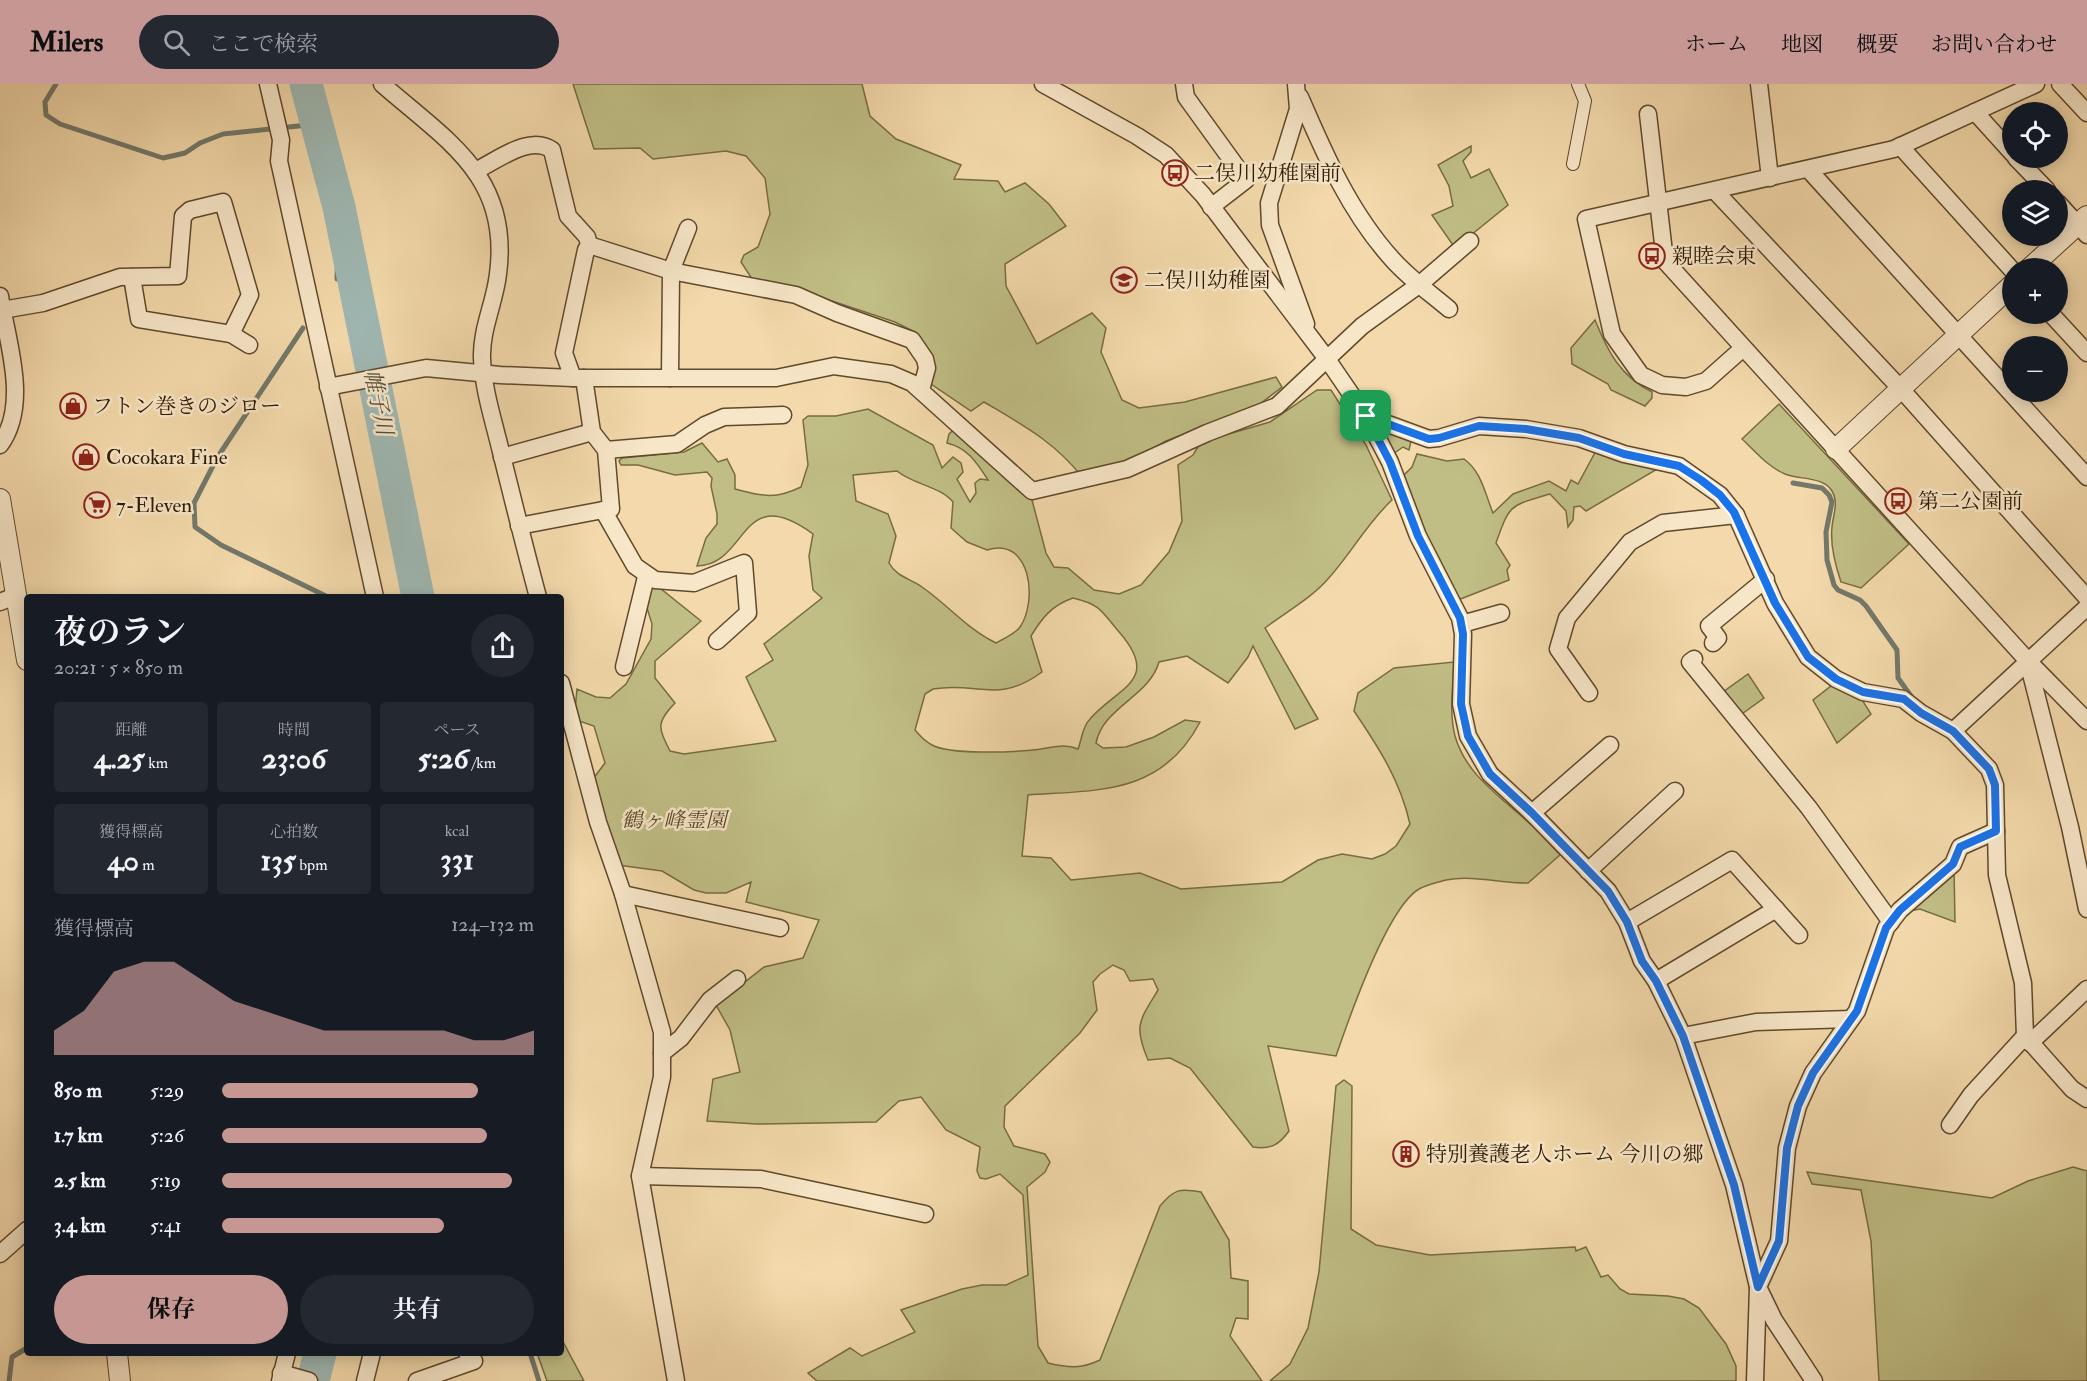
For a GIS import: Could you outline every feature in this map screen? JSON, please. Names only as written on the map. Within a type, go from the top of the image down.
[{"type":"street","points":[[268,84],[281,140],[279,161],[335,386],[374,594]]},
{"type":"street","points":[[382,84],[460,152],[477,171],[497,214],[501,239],[498,276],[484,333],[482,359],[502,457],[537,594]]},
{"type":"street","points":[[1043,84],[1137,136],[1166,155],[1211,207],[1327,358],[1366,416],[1390,462],[1418,536],[1462,624],[1461,704],[1468,736],[1490,774],[1532,813],[1608,891],[1627,922],[1642,961],[1656,981],[1683,1036],[1734,1185],[1758,1287],[1774,1320],[1814,1381]]},
{"type":"street","points":[[1184,84],[1186,97],[1246,180],[1211,207]]},
{"type":"street","points":[[1573,164],[1585,101],[1578,84]]},
{"type":"street","points":[[1759,84],[1770,178]]},
{"type":"street","points":[[1742,350],[1706,381],[1686,387],[1662,385],[1641,375],[1623,353],[1612,334],[1586,219],[1900,146],[2036,84]]},
{"type":"street","points":[[2060,84],[2087,113]]},
{"type":"street","points":[[1297,88],[1299,109],[1269,203],[1270,225],[1313,341]]},
{"type":"street","points":[[1297,88],[1330,168],[1363,223],[1394,262],[1449,309]]},
{"type":"street","points":[[1975,112],[2002,142]]},
{"type":"street","points":[[1648,114],[1665,261],[1742,350],[2087,722]]},
{"type":"street","points":[[477,171],[531,143],[544,144],[552,150],[568,216],[587,237],[589,245],[564,353],[578,378],[592,432],[606,450],[611,509],[519,526]]},
{"type":"street","points":[[1900,146],[2002,259]]},
{"type":"street","points":[[2026,168],[2037,180]]},
{"type":"street","points":[[1808,169],[1960,334],[2087,477]]},
{"type":"street","points":[[1715,190],[1901,388],[2087,598]]},
{"type":"street","points":[[0,445],[8,434],[13,417],[15,387],[1,303],[43,303],[120,278],[178,276],[183,216],[190,210],[223,202],[250,295],[231,334]]},
{"type":"street","points":[[2043,258],[2084,225],[2068,211]]},
{"type":"street","points":[[670,378],[671,271],[688,228]]},
{"type":"street","points":[[335,386],[426,368],[485,374],[578,378],[776,378],[834,366],[891,374],[921,390],[1032,491],[1127,469],[1206,433],[1255,417],[1277,406],[1362,326],[1420,284],[1470,241]]},
{"type":"street","points":[[589,245],[671,271],[796,295],[837,314],[912,340],[925,359],[927,368],[921,390]]},
{"type":"street","points":[[132,277],[139,319],[231,334],[249,345]]},
{"type":"street","points":[[1836,449],[2002,294]]},
{"type":"street","points":[[2060,324],[2087,353]]},
{"type":"street","points":[[606,450],[677,444],[705,425],[724,417],[783,415]]},
{"type":"street","points":[[1366,416],[1429,439],[1479,426],[1526,429],[1579,438],[1624,454],[1679,466],[1720,495],[1736,515],[1785,620],[1808,657],[1836,679],[1863,692],[1904,699],[1921,713],[1953,731],[1989,769],[1995,785],[1997,875],[2023,983],[2028,1040],[2072,1089],[2087,1099]]},
{"type":"street","points":[[502,457],[592,432]]},
{"type":"street","points":[[0,499],[8,599],[24,626]]},
{"type":"street","points":[[603,510],[635,566],[646,577],[655,580],[694,583],[744,563],[748,613],[717,641]]},
{"type":"street","points":[[1589,693],[1558,649],[1567,618],[1630,542],[1663,523],[1736,515]]},
{"type":"street","points":[[624,667],[646,577]]},
{"type":"street","points":[[1713,643],[1718,638],[1709,626],[1766,579]]},
{"type":"street","points":[[1953,731],[2087,607]]},
{"type":"street","points":[[1462,624],[1501,613]]},
{"type":"street","points":[[1694,659],[1690,662],[1809,808],[1891,922]]},
{"type":"street","points":[[2028,661],[2070,827],[2087,909]]},
{"type":"street","points":[[564,694],[598,822],[623,894],[662,1032],[658,1099],[640,1176],[676,1381]]},
{"type":"street","points":[[1532,813],[1610,745]]},
{"type":"street","points":[[1588,871],[1675,791]]},
{"type":"street","points":[[2070,827],[2087,829]]},
{"type":"street","points":[[1755,1381],[1758,1287],[1779,1241],[1787,1148],[1798,1106],[1813,1073],[1851,1019],[1868,985],[1886,928],[1900,910],[1953,864],[1960,847],[1996,831]]},
{"type":"street","points":[[1627,922],[1732,860],[1799,935]]},
{"type":"street","points":[[623,894],[780,927]]},
{"type":"street","points":[[1656,981],[1776,909]]},
{"type":"street","points":[[662,1053],[681,1038],[710,1000],[737,979]]},
{"type":"street","points":[[1950,1125],[1971,1095],[2028,1040],[2087,989]]},
{"type":"street","points":[[1683,1036],[1756,1022],[1851,1019]]},
{"type":"street","points":[[640,1176],[760,1179],[925,1214]]},
{"type":"street","points":[[0,1254],[24,1233]]},
{"type":"street","points":[[117,1356],[120,1381]]},
{"type":"street","points":[[285,1356],[281,1377],[304,1380]]},
{"type":"street","points":[[365,1381],[371,1356]]},
{"type":"street","points":[[417,1381],[474,1361],[470,1356]]},
{"type":"green space","points":[[573,84],[862,84],[870,116],[896,139],[961,165],[954,179],[998,181],[1005,192],[1025,183],[1049,204],[1066,226],[1005,264],[1006,286],[1037,344],[1092,313],[1106,328],[1101,352],[1122,400],[1139,408],[1185,402],[1276,377],[1282,387],[1256,407],[1166,441],[1125,465],[1082,477],[1049,444],[1011,418],[984,402],[971,411],[931,384],[920,341],[913,331],[895,322],[793,288],[754,282],[741,262],[744,255],[758,247],[770,214],[765,178],[746,156],[726,151],[653,159],[640,148],[594,149]]},
{"type":"green space","points":[[1471,146],[1471,152],[1463,161],[1471,178],[1489,169],[1508,205],[1455,248],[1432,215],[1453,206],[1449,186],[1438,165]]},
{"type":"green space","points":[[1595,320],[1610,353],[1623,371],[1652,392],[1652,398],[1645,406],[1611,390],[1608,384],[1572,364],[1571,348]]},
{"type":"green space","name":"鶴ヶ峰霊園","points":[[1317,390],[1331,390],[1366,445],[1392,500],[1320,587],[1265,628],[1318,719],[1295,729],[1253,646],[1248,657],[1228,683],[1187,656],[1159,662],[1154,674],[1146,684],[1107,720],[1096,743],[1103,748],[1126,747],[1154,737],[1185,720],[1200,722],[1185,746],[1167,764],[1147,776],[1126,784],[1079,792],[1028,795],[1022,856],[1051,858],[1071,880],[1140,873],[1181,889],[1282,882],[1318,860],[1342,854],[1372,859],[1385,854],[1396,846],[1410,824],[1401,793],[1380,751],[1354,711],[1358,693],[1394,668],[1454,662],[1452,718],[1460,750],[1485,784],[1537,830],[1560,855],[1528,883],[1466,878],[1446,880],[1419,889],[1407,900],[1394,918],[1370,965],[1336,1056],[1268,1046],[1289,1131],[1282,1140],[1274,1145],[1264,1148],[1253,1147],[1190,1068],[1170,1058],[1148,1060],[1141,1039],[1141,1023],[1158,990],[1153,979],[1130,981],[1124,970],[1113,965],[1093,982],[1097,1010],[1080,1033],[1005,1106],[1004,1127],[1014,1146],[1045,1154],[1050,1162],[1045,1172],[1027,1187],[1038,1346],[1048,1363],[1075,1367],[1100,1360],[1160,1206],[1174,1193],[1188,1190],[1201,1192],[1229,1240],[1231,1278],[1248,1281],[1248,1319],[1236,1318],[1230,1336],[1262,1381],[817,1381],[808,1373],[850,1348],[862,1356],[915,1332],[901,1310],[962,1289],[982,1285],[1006,1285],[1028,1275],[1023,1195],[1000,1174],[986,1179],[980,1178],[977,1171],[980,1147],[946,1130],[921,1097],[899,1101],[876,1122],[757,1124],[707,1121],[713,1079],[740,1072],[730,1030],[716,1005],[764,967],[803,958],[819,920],[746,902],[751,882],[726,893],[706,893],[694,890],[662,871],[618,865],[593,779],[605,763],[594,726],[579,721],[575,710],[577,689],[596,697],[610,698],[626,684],[651,639],[652,624],[647,608],[647,585],[661,589],[701,621],[655,661],[655,678],[675,703],[661,726],[670,751],[684,754],[776,741],[746,677],[773,660],[764,644],[822,598],[813,590],[809,556],[813,534],[789,520],[771,516],[757,520],[727,553],[714,562],[697,566],[706,538],[717,524],[711,486],[712,478],[707,472],[675,475],[638,465],[621,465],[619,461],[622,458],[684,452],[702,443],[718,462],[727,459],[735,475],[735,489],[768,496],[783,494],[801,487],[808,465],[803,420],[808,416],[836,416],[868,409],[933,445],[942,468],[953,457],[961,463],[963,472],[957,479],[970,502],[976,493],[975,483],[980,479],[988,480],[966,452],[947,443],[949,434],[957,427],[1027,481],[1046,553],[1054,567],[1068,568],[1094,590],[1119,594],[1141,585],[1169,552],[1182,521],[1178,465],[1193,455],[1201,442],[1270,422]],"holes":[[[897,471],[911,480],[941,492],[953,502],[951,528],[967,542],[987,550],[1002,548],[1013,552],[1022,561],[1027,574],[1029,602],[1026,616],[1015,632],[996,643],[976,631],[931,594],[892,568],[889,563],[896,536],[888,514],[856,501],[853,475]],[[1073,598],[1096,606],[1132,649],[1137,662],[1136,673],[1131,682],[1087,722],[1078,749],[1061,746],[1011,751],[952,750],[932,745],[915,730],[925,694],[933,689],[949,687],[1000,690],[1026,682],[1042,672],[1031,636],[1048,613],[1059,604]]]},
{"type":"green space","points":[[1779,404],[1909,544],[1861,588],[1841,582],[1839,576],[1832,541],[1835,504],[1832,491],[1823,483],[1779,471],[1742,439]]},
{"type":"green space","points":[[1384,427],[1411,441],[1409,450],[1403,447],[1393,454],[1378,430]]},
{"type":"green space","points":[[1597,449],[1659,468],[1586,511],[1580,506],[1574,507],[1573,520],[1568,527],[1566,511],[1550,494],[1519,504],[1509,513],[1496,543],[1510,565],[1507,570],[1509,580],[1458,600],[1429,545],[1402,477],[1412,467],[1417,454],[1447,461],[1464,459],[1479,477],[1493,513],[1513,494],[1549,481],[1566,491],[1571,480],[1578,484]]},
{"type":"green space","points":[[1748,674],[1764,698],[1739,716],[1723,692]]},
{"type":"green space","points":[[1835,683],[1861,698],[1871,714],[1837,743],[1813,700]]},
{"type":"green space","points":[[1954,869],[1955,922],[1920,909],[1909,911]]},
{"type":"green space","points":[[1344,1080],[1352,1086],[1351,1229],[1376,1245],[1430,1255],[1575,1247],[1576,1251],[1586,1247],[1601,1277],[1608,1275],[1620,1289],[1629,1294],[1684,1299],[1699,1308],[1726,1344],[1736,1366],[1736,1381],[1270,1381],[1290,1364],[1308,1328],[1319,1272],[1336,1086]]},
{"type":"green space","points":[[2073,1167],[2087,1171],[2087,1381],[1879,1381],[1871,1241],[1861,1190],[1812,1184],[1807,1172],[1992,1198],[2028,1181]]},
{"type":"green space","points":[[564,1344],[584,1381],[547,1381],[538,1356],[564,1356]]},
{"type":"waterway","name":"帷子川","points":[[56,84],[45,102],[46,115],[60,124],[163,158],[185,153],[200,143],[223,134],[317,124]]},
{"type":"waterway","name":"帷子川","points":[[306,84],[339,207],[417,594]]},
{"type":"waterway","name":"帷子川","points":[[337,279],[339,207]]},
{"type":"waterway","name":"帷子川","points":[[303,328],[217,458],[194,503],[195,527],[221,545],[322,594]]},
{"type":"waterway","points":[[1793,483],[1822,488],[1829,495],[1832,502],[1826,532],[1827,560],[1834,585],[1838,590],[1860,600],[1866,606],[1897,650],[1898,678],[1911,696]]},
{"type":"waterway","points":[[9,1381],[12,1357],[24,1350]]},
{"type":"waterway","name":"帷子川","points":[[313,1381],[319,1356]]},
{"type":"waterway","points":[[531,1356],[539,1381]]},
{"type":"place","name":"二俣川幼稚園前","points":[[1175,173]]},
{"type":"place","name":"親睦会東","points":[[1652,256]]},
{"type":"place","name":"二俣川幼稚園","points":[[1124,280]]},
{"type":"place","name":"フトン巻きのジロー","points":[[73,406]]},
{"type":"place","name":"Cocokara Fine","points":[[86,457]]},
{"type":"place","name":"第二公園前","points":[[1898,501]]},
{"type":"place","name":"7-Eleven","points":[[97,505]]},
{"type":"place","name":"特別養護老人ホーム 今川の郷","points":[[1406,1154]]},
{"type":"route","points":[[1366,416],[1429,439],[1479,426],[1526,429],[1579,438],[1624,454],[1679,466],[1720,495],[1734,512],[1775,603],[1808,657],[1836,679],[1863,692],[1904,699],[1921,713],[1953,731],[1989,769],[1995,785],[1996,831],[1960,847],[1953,864],[1900,910],[1886,928],[1868,985],[1857,1011],[1813,1073],[1798,1106],[1787,1148],[1779,1241],[1758,1287],[1734,1185],[1683,1036],[1656,981],[1642,961],[1627,922],[1608,891],[1532,813],[1490,774],[1468,736],[1461,704],[1463,634],[1460,618],[1418,536],[1390,462],[1366,416]]}]
